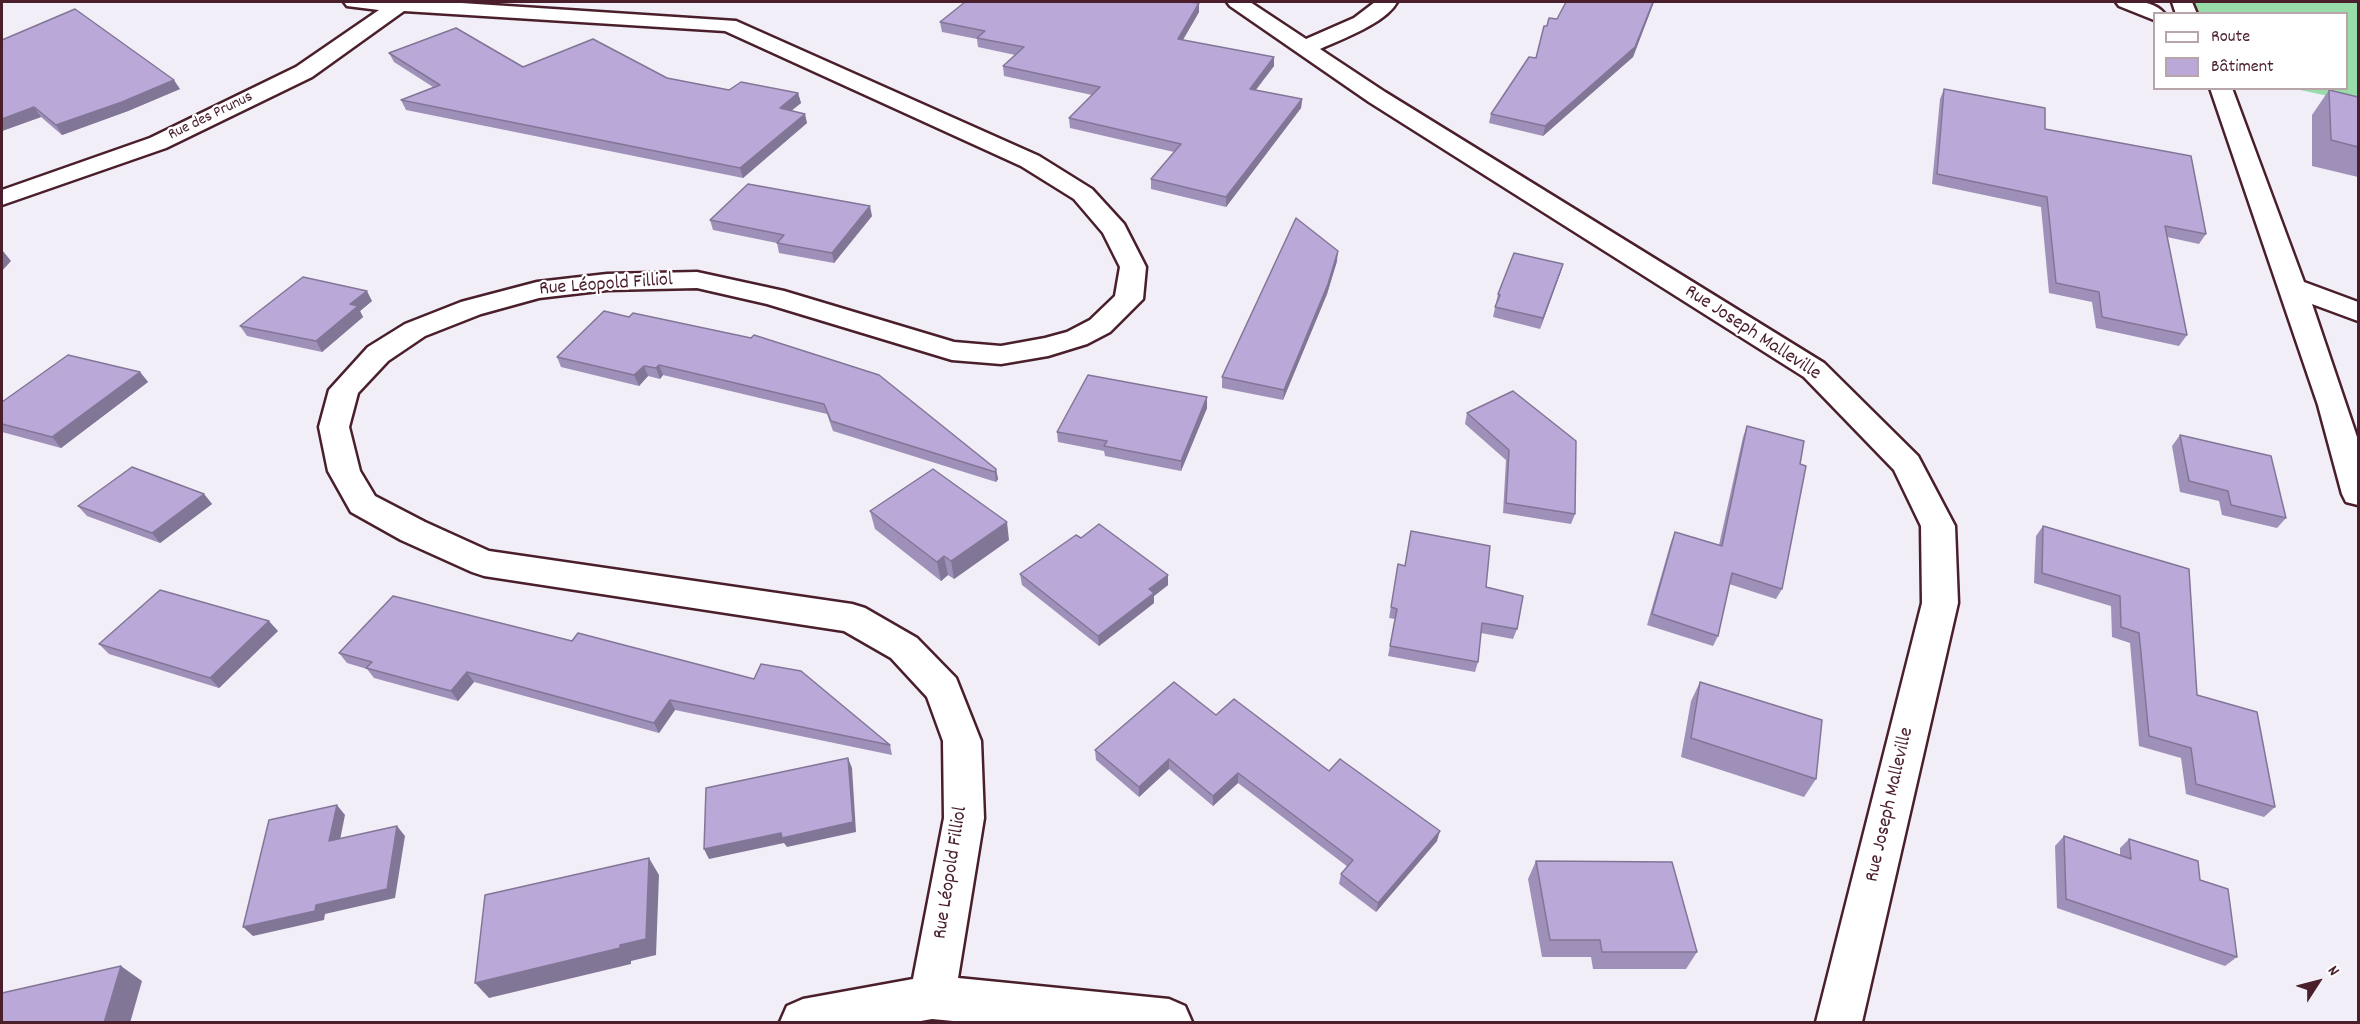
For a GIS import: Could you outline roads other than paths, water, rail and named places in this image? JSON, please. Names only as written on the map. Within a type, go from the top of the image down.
[{"type":"street","name":"Rue Léopold Filliol","points":[[354,2],[630,10],[729,25],[1030,161],[1083,194],[1115,230],[1133,267],[1129,300],[1100,326],[1077,338],[1048,347],[1001,355],[952,351],[774,297],[697,280],[607,282],[537,290],[471,309],[415,330],[378,354],[344,390],[334,427],[344,471],[363,504],[413,531],[484,562],[852,618],[904,648],[943,689],[962,741],[964,818],[932,997]]},
{"type":"street","name":"Rue Joseph Malleville","points":[[1237,2],[1377,97],[1814,370],[1907,464],[1938,526],[1940,603],[1839,1023]]},
{"type":"street","points":[[1305,48],[1360,22],[1387,2]]},
{"type":"street","points":[[2126,2],[2153,13]]},
{"type":"street","name":"Rue des Prunus","points":[[2,198],[158,143],[304,72],[402,3]]},
{"type":"street","points":[[2222,90],[2333,405],[2358,495]]},
{"type":"street","points":[[2293,287],[2358,312]]},
{"type":"street","points":[[803,1023],[932,997],[1169,1023]]}]
